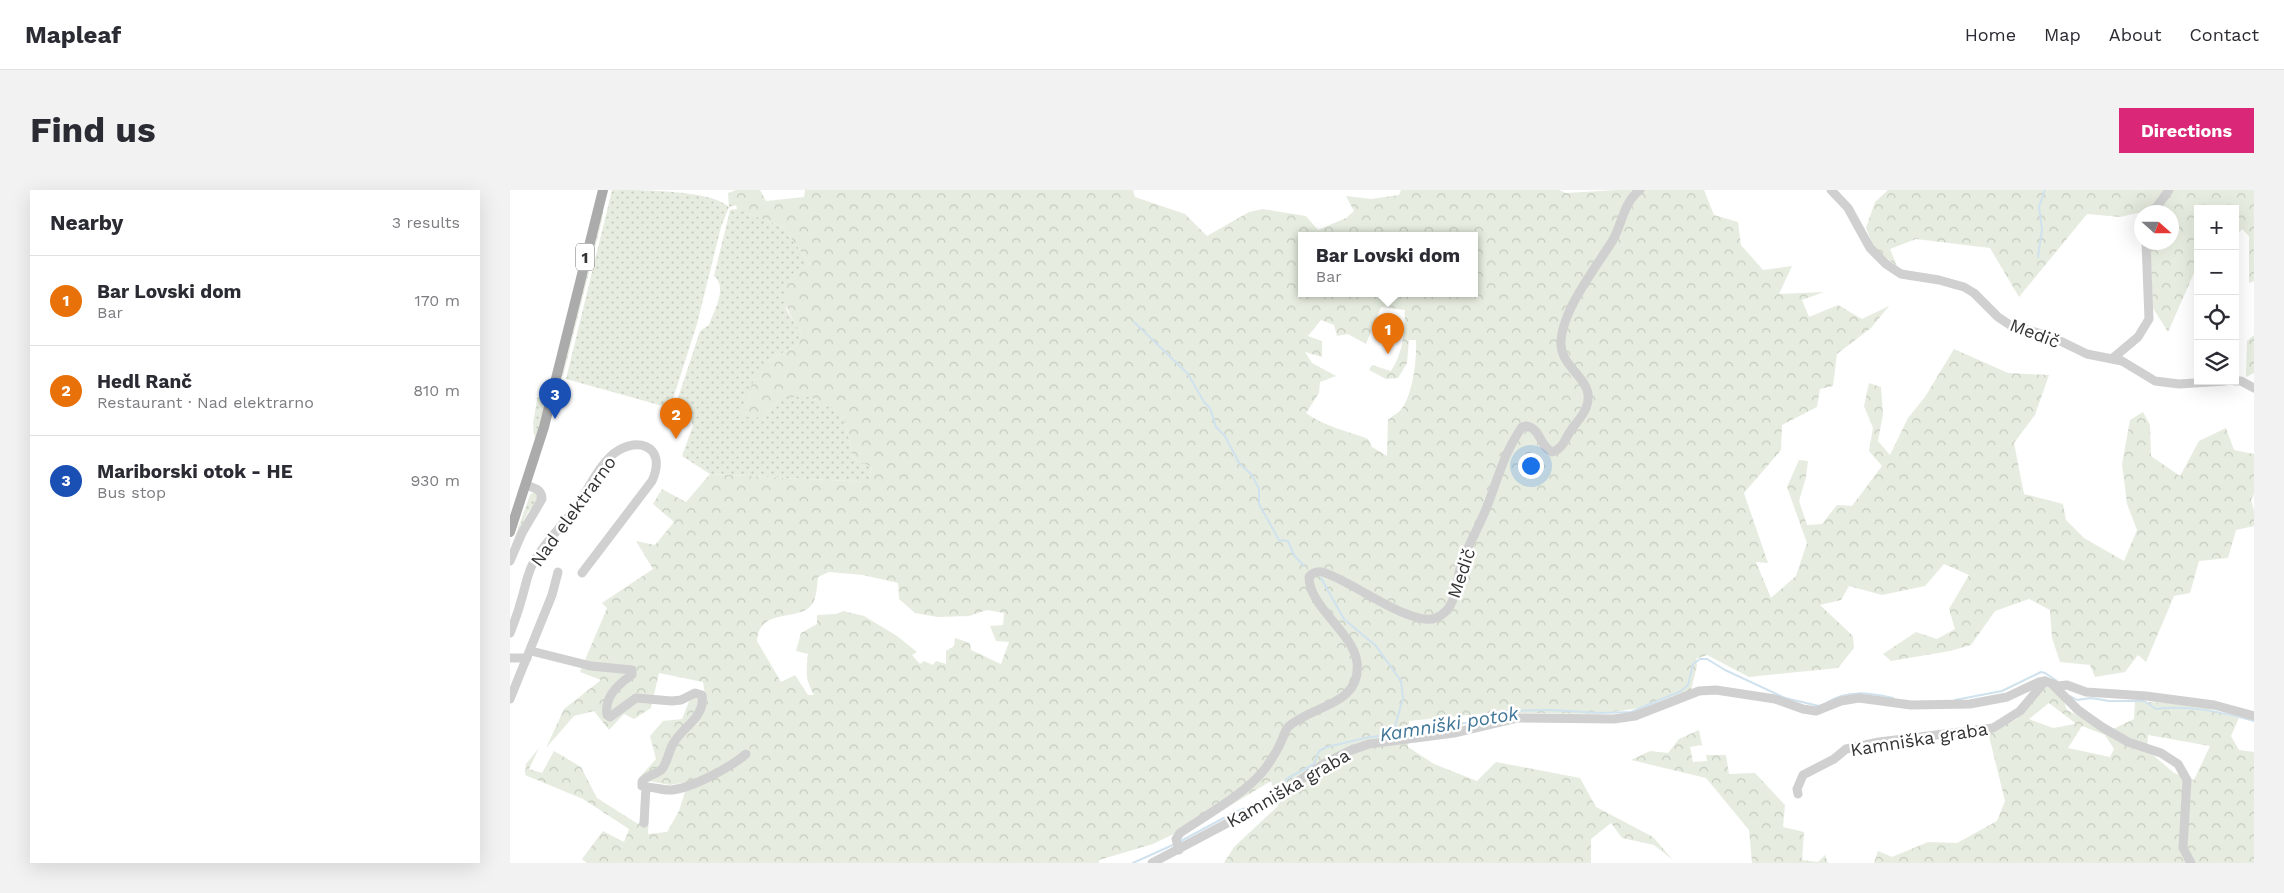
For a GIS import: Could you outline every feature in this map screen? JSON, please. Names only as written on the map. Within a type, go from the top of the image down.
[{"type":"main road","name":"1","points":[[510,532],[544,427],[603,190]]},
{"type":"street","name":"Medič","points":[[1178,845],[1180,834],[1256,780],[1281,742],[1286,729],[1295,720],[1328,707],[1351,690],[1357,673],[1356,660],[1350,646],[1311,589],[1309,577],[1319,571],[1376,600],[1420,619],[1436,618],[1449,607],[1454,595],[1462,561],[1484,513],[1500,465],[1522,427],[1534,428],[1548,450],[1552,452],[1562,447],[1586,409],[1589,399],[1588,389],[1563,355],[1561,342],[1563,328],[1584,284],[1613,239],[1627,206],[1640,190]]},
{"type":"street","name":"Medič","points":[[1831,190],[1848,208],[1870,248],[1886,264],[1901,274],[1939,280],[1964,287],[1974,293],[1998,317],[2010,325],[2052,337],[2087,354],[2113,358],[2131,365],[2155,380],[2168,384],[2194,384]]},
{"type":"street","points":[[2158,205],[2169,190]]},
{"type":"street","points":[[2113,358],[2138,337],[2149,318],[2146,250]]},
{"type":"street","points":[[2239,381],[2254,388]]},
{"type":"street","name":"Nad elektrarno","points":[[510,633],[527,578],[536,558],[579,504],[602,466],[610,456],[627,447],[648,448],[654,452],[657,459],[657,467],[652,481],[582,573]]},
{"type":"street","name":"Nad elektrarno","points":[[510,561],[522,533],[542,499],[542,494],[539,490],[526,485]]},
{"type":"street","points":[[510,699],[552,595],[558,572]]},
{"type":"street","points":[[510,658],[529,654],[591,666],[632,670],[632,675],[621,681],[610,696],[606,710],[607,715],[610,717],[636,698],[672,701],[681,700],[695,693],[702,695],[701,708],[673,744],[667,760],[661,769],[644,778],[642,786],[646,788],[644,822]]},
{"type":"street","name":"Kamniška graba","points":[[1152,863],[1178,845],[1270,801],[1325,763],[1349,751],[1369,744],[1454,733],[1517,718],[1614,719],[1635,716],[1699,691],[1716,690],[1775,699],[1803,709],[1816,711],[1841,701],[1859,698],[1911,705],[1970,704],[2007,697],[2039,682],[2055,684]]},
{"type":"street","name":"Kamniška graba","points":[[1798,794],[1798,783],[1803,775],[1846,749],[1879,742],[1993,728],[2020,711],[2055,684]]},
{"type":"street","points":[[2055,684],[2101,694],[2148,696],[2214,705],[2254,716]]},
{"type":"street","points":[[2055,684],[2078,710],[2102,727],[2128,742],[2161,753],[2178,764],[2187,780],[2183,848],[2191,863]]},
{"type":"street","points":[[646,788],[655,786],[669,790],[680,788],[727,769],[746,754]]},
{"type":"green space","points":[[612,190],[692,194],[720,201],[729,207],[721,227],[697,324],[670,408],[566,379]]},
{"type":"green space","points":[[736,190],[760,190],[766,201],[804,197],[805,190],[1133,190],[1135,197],[1185,214],[1207,236],[1249,212],[1263,209],[1306,216],[1318,230],[1346,218],[1354,211],[1346,196],[1371,199],[1399,195],[1401,190],[1559,190],[1566,193],[1617,190],[1704,190],[1714,215],[1738,222],[1741,245],[1763,270],[1792,266],[1779,294],[1824,292],[1802,300],[1809,317],[1838,305],[1862,319],[1889,306],[1871,328],[1837,354],[1833,386],[1820,389],[1817,407],[1782,425],[1781,450],[1744,493],[1768,563],[1756,562],[1771,598],[1796,576],[1807,543],[1787,487],[1799,460],[1808,461],[1806,477],[1799,501],[1807,525],[1822,524],[1837,505],[1852,506],[1882,466],[1869,451],[1873,428],[1864,406],[1869,383],[1881,387],[1883,414],[1878,441],[1890,455],[1908,418],[1925,397],[1954,349],[2008,373],[2049,375],[2035,415],[2014,443],[2024,494],[2063,504],[2066,520],[2084,538],[2124,561],[2137,530],[2127,504],[2122,464],[2130,420],[2143,412],[2150,425],[2151,456],[2180,476],[2199,441],[2226,428],[2234,450],[2254,454],[2254,494],[2251,500],[2254,511],[2254,526],[2236,530],[2228,558],[2199,561],[2190,593],[2174,596],[2146,662],[2138,655],[2125,672],[2095,677],[2090,665],[2060,662],[2052,638],[2050,610],[2029,599],[1995,611],[1971,645],[1950,651],[1891,661],[1883,654],[1916,632],[1937,639],[1955,629],[1949,609],[1969,575],[1944,564],[1925,586],[1882,595],[1849,586],[1841,600],[1820,605],[1853,636],[1854,648],[1838,668],[1749,677],[1707,655],[1696,659],[1697,666],[1691,690],[1639,708],[1600,714],[1489,713],[1409,721],[1408,747],[1434,764],[1477,781],[1496,762],[1580,778],[1596,807],[1653,837],[1673,860],[1654,845],[1622,838],[1611,823],[1591,839],[1591,863],[1224,863],[1234,847],[1278,806],[1271,781],[1223,810],[1153,844],[1099,860],[1099,863],[587,863],[582,859],[603,831],[624,842],[629,829],[583,799],[525,775],[526,764],[539,748],[529,769],[542,773],[554,751],[581,767],[597,798],[638,824],[649,809],[648,834],[667,832],[679,811],[688,782],[670,785],[638,779],[656,759],[650,736],[663,721],[682,719],[690,699],[705,694],[703,682],[659,673],[651,708],[634,719],[624,714],[609,730],[594,711],[574,716],[546,748],[564,709],[601,680],[580,672],[607,608],[602,603],[653,569],[636,541],[655,545],[674,522],[653,504],[662,489],[686,502],[710,474],[868,482],[872,467],[854,459],[843,414],[810,397],[781,397],[763,418],[739,416],[753,382],[768,361],[797,345],[801,333],[786,304],[785,290],[795,273],[810,264],[783,227],[737,209],[736,205],[729,207],[728,193]],"holes":[[[1381,307],[1405,310],[1404,334],[1399,356],[1391,371],[1372,365],[1369,370],[1386,379],[1398,378],[1407,363],[1409,340],[1416,340],[1415,366],[1409,395],[1401,410],[1388,420],[1387,456],[1372,447],[1368,439],[1328,425],[1306,413],[1319,393],[1320,382],[1336,376],[1312,363],[1305,352],[1322,357],[1322,341],[1308,336],[1321,320],[1334,325],[1337,336],[1348,334],[1366,344]],[[829,572],[863,575],[898,583],[899,599],[915,613],[938,617],[969,616],[987,610],[1004,613],[1003,625],[990,626],[996,641],[1009,642],[1001,664],[971,650],[970,643],[955,638],[954,646],[946,651],[946,664],[936,661],[933,665],[924,661],[920,664],[912,655],[917,652],[897,636],[864,616],[843,611],[836,614],[817,615],[817,624],[801,633],[796,651],[808,654],[807,675],[814,695],[808,695],[795,675],[781,682],[757,641],[760,630],[765,623],[773,619],[809,608],[815,598],[818,577]]]},
{"type":"green space","points":[[1888,190],[2254,190],[2254,281],[2249,283],[2249,236],[2242,229],[2239,233],[2239,205],[2194,205],[2194,273],[2168,332],[2153,308],[2150,250],[2179,250],[2179,205],[2134,205],[2134,214],[2120,217],[2087,214],[2019,297],[1990,248],[1916,239],[1890,249],[1897,266],[1874,248],[1866,228],[1875,202]]},
{"type":"green space","points":[[604,203],[602,220],[562,376]]},
{"type":"green space","points":[[737,209],[783,227],[810,264],[793,274],[786,309],[801,333],[797,345],[768,361],[763,418],[781,397],[810,397],[843,414],[854,459],[872,467],[868,482],[710,474],[682,456],[693,426],[691,420],[674,410],[700,331],[709,325],[719,299],[720,286],[714,276],[730,210]]},
{"type":"green space","points":[[2254,335],[2254,373],[2246,377],[2247,341]]},
{"type":"green space","points":[[537,398],[546,398],[536,439],[533,430],[534,419]]},
{"type":"green space","points":[[535,492],[539,496],[537,502],[528,512],[511,548],[530,495]]},
{"type":"green space","points":[[2045,686],[2060,692],[2067,710],[2109,731],[2134,719],[2135,701],[2196,705],[2239,718],[2231,736],[2239,750],[2254,752],[2254,863],[1874,863],[1878,851],[1892,857],[1928,842],[1957,843],[1997,821],[2005,801],[1988,732],[2017,719],[2029,696]],"holes":[[[2049,703],[2075,723],[2075,724],[2053,728],[2029,719]],[[2082,726],[2105,735],[2114,749],[2110,757],[2068,748]],[[2148,735],[2210,746],[2194,780],[2174,773],[2147,750]]]},
{"type":"green space","points":[[1699,730],[1702,745],[1690,747],[1693,762],[1707,761],[1706,755],[1726,755],[1729,774],[1755,773],[1785,805],[1783,827],[1804,832],[1802,860],[1818,862],[1825,855],[1828,863],[1752,863],[1749,830],[1706,778],[1631,760],[1650,751],[1668,753],[1679,739]]},
{"type":"waterway","points":[[2038,257],[2042,229],[2039,207],[2045,190]]},
{"type":"waterway","points":[[1134,322],[1188,374],[1204,402],[1210,408],[1216,427],[1225,436],[1239,463],[1252,475],[1259,489],[1259,504],[1279,540],[1288,541],[1294,555],[1304,566]]},
{"type":"waterway","points":[[1321,578],[1344,619],[1376,646],[1401,681],[1403,698],[1393,734]]},
{"type":"waterway","name":"Kamniški potok","points":[[1254,804],[1273,793],[1288,778],[1314,764],[1319,751],[1327,747],[1365,738],[1479,721],[1502,711],[1631,712],[1681,691],[1688,685],[1693,664],[1700,659],[1707,659],[1725,670],[1785,698],[1819,706]]},
{"type":"waterway","name":"Kamniški potok","points":[[1955,700],[2002,691],[2041,672],[2057,681]]},
{"type":"waterway","name":"Kamniški potok","points":[[1826,703],[1842,696],[1859,693],[1893,698]]},
{"type":"waterway","name":"Kamniški potok","points":[[2070,696],[2077,700],[2091,698],[2109,701],[2144,701],[2156,709],[2181,708],[2205,710],[2254,721]]},
{"type":"waterway","name":"Kamniški potok","points":[[1179,842],[1248,807]]},
{"type":"waterway","name":"Kamniški potok","points":[[1133,863],[1175,844]]},
{"type":"place","name":"Bar Lovski dom","points":[[1388,354]]},
{"type":"place","name":"Mariborski otok - HE","points":[[555,419]]},
{"type":"place","name":"Hedl Ranč","points":[[676,439]]}]
